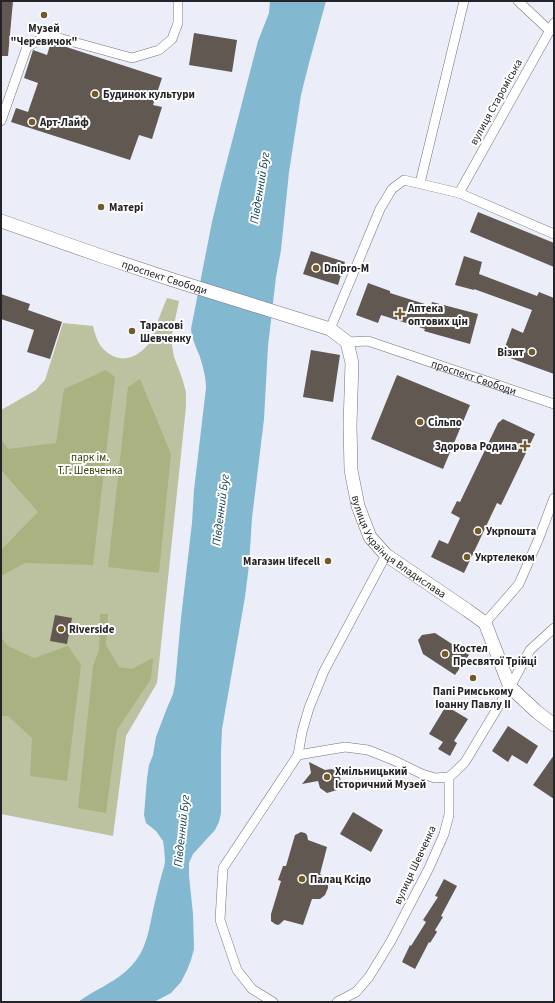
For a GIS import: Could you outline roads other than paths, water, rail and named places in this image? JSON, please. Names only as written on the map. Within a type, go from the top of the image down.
[{"type":"main road","name":"проспект Свободи","points":[[1,221],[104,258],[330,329]]},
{"type":"main road","points":[[330,329],[347,342]]},
{"type":"main road","name":"вулиця Українця Владислава","points":[[347,342],[352,363],[350,425],[351,470],[358,506],[370,537],[386,555],[485,623]]},
{"type":"main road","points":[[485,623],[510,687],[537,712],[554,725]]},
{"type":"street","points":[[1,121],[27,47],[48,35],[132,58],[159,50],[172,39],[178,23],[178,1]]},
{"type":"street","points":[[420,183],[464,1]]},
{"type":"street","points":[[518,1],[552,26]]},
{"type":"street","name":"вулиця Староміська","points":[[459,193],[552,26]]},
{"type":"street","points":[[330,329],[380,209],[392,189],[404,180],[459,193],[554,234]]},
{"type":"street","name":"проспект Свободи","points":[[347,342],[368,341],[554,404]]},
{"type":"street","points":[[485,623],[519,584],[554,498]]},
{"type":"street","points":[[273,1002],[252,989],[237,970],[220,920],[223,868],[298,755],[302,732],[309,708],[324,671],[386,555]]},
{"type":"street","points":[[298,755],[345,747],[368,750],[422,774],[436,778],[449,777],[465,762],[510,687],[530,650],[554,628]]},
{"type":"street","name":"вулиця Шевченка","points":[[337,1002],[356,992],[369,977],[391,941],[429,868],[444,834],[449,815],[449,777]]},
{"type":"water","name":"Південний Буг","points":[[270,1],[326,1],[301,95],[289,172],[281,250],[276,277],[268,346],[264,419],[252,518],[249,565],[245,597],[222,729],[221,813],[215,830],[193,854],[189,863],[194,949],[191,960],[181,982],[171,993],[154,1002],[78,1002],[120,976],[138,957],[146,942],[157,891],[164,867],[165,861],[163,841],[156,831],[146,823],[144,815],[149,765],[153,755],[156,737],[173,694],[175,684],[192,523],[194,490],[206,388],[203,368],[193,340],[191,329],[221,184],[258,41],[269,13]]},
{"type":"place","name":"Музей \"Черевичок\"","points":[[44,15]]},
{"type":"place","name":"Будинок культури","points":[[95,94]]},
{"type":"place","name":"Арт-Лайф","points":[[32,122]]},
{"type":"place","name":"Матері","points":[[101,207]]},
{"type":"place","name":"Dnipro-M","points":[[316,268]]},
{"type":"place","name":"Аптека оптових цін","points":[[400,314]]},
{"type":"place","name":"Тарасові Шевченку","points":[[132,331]]},
{"type":"place","name":"Візит","points":[[532,352]]},
{"type":"place","name":"Сільпо","points":[[420,422]]},
{"type":"place","name":"Здорова Родина","points":[[525,446]]},
{"type":"place","name":"Укрпошта","points":[[478,531]]},
{"type":"place","name":"Укртелеком","points":[[467,557]]},
{"type":"place","name":"Магазин lifecell","points":[[328,561]]},
{"type":"place","name":"Riverside","points":[[61,629]]},
{"type":"place","name":"Костел Пресвятої Трійці","points":[[445,654]]},
{"type":"place","name":"Папі Римському Іоанну Павлу ІІ","points":[[473,678]]},
{"type":"place","name":"Хмільницький Історичний Музей","points":[[327,777]]},
{"type":"place","name":"Палац Ксідо","points":[[302,879]]},
{"type":"park label","name":"парк ім. Т.Г. Шевченка","points":[[90,463]]}]
